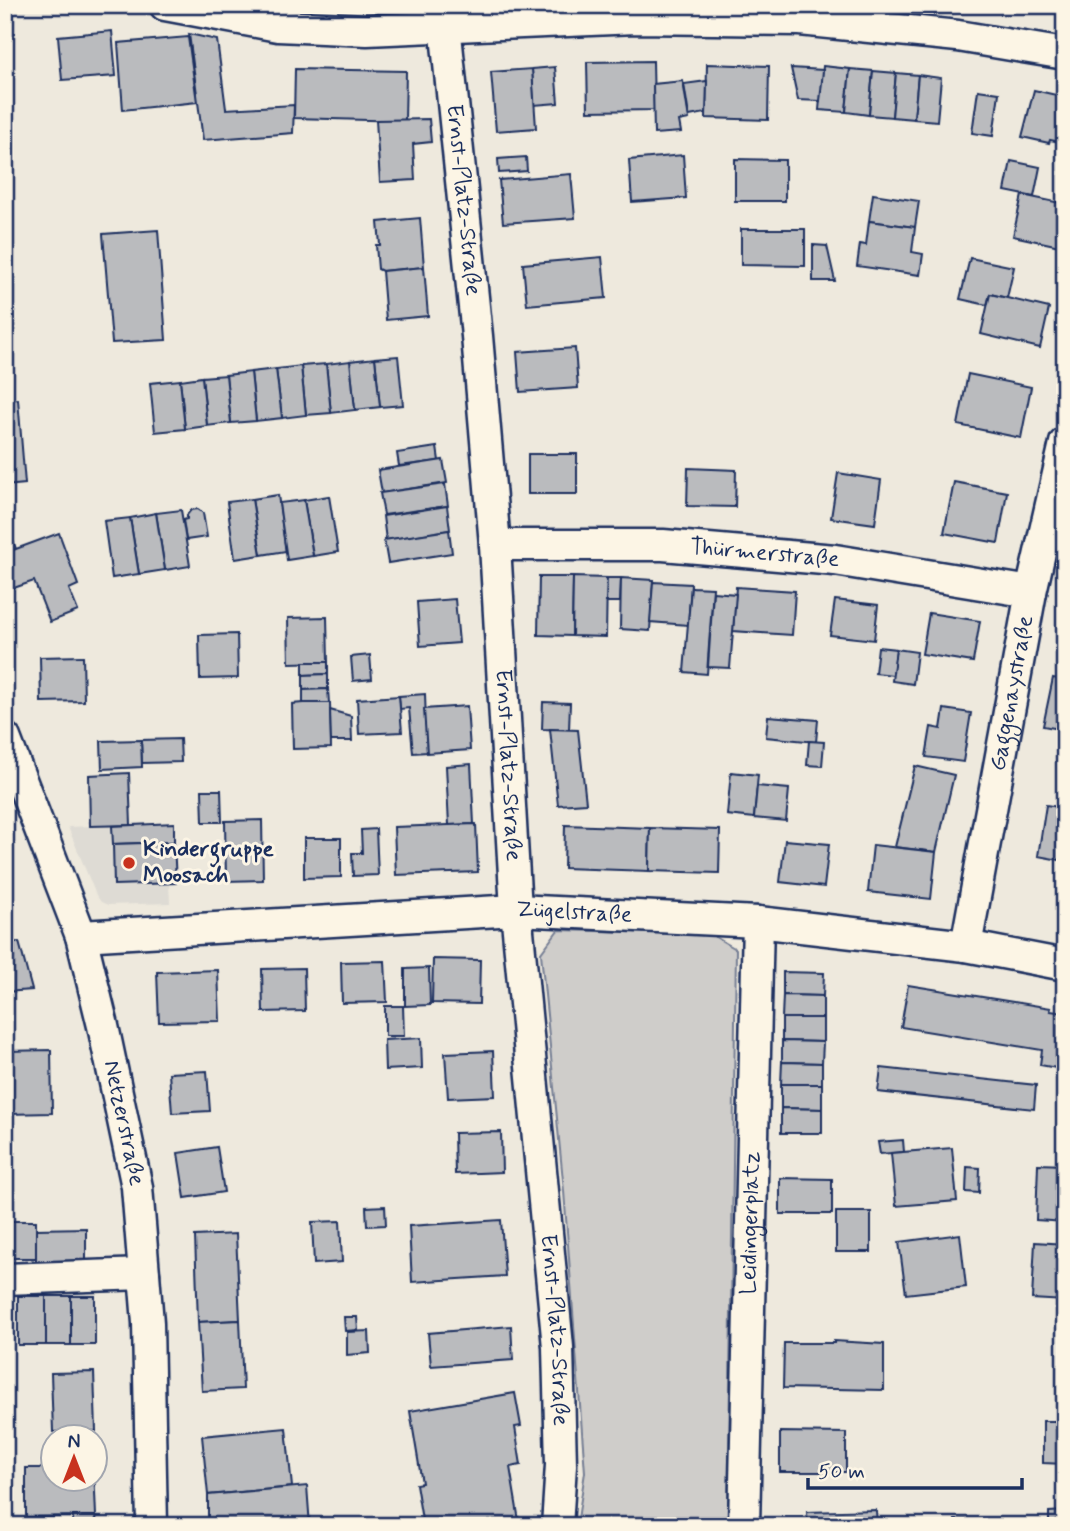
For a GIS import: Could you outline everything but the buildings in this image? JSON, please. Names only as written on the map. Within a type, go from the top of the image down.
[{"type":"street","points":[[165,5],[278,26],[367,30],[445,16],[636,18],[801,13],[1065,54]]},
{"type":"street","name":"Ernst-Platz-Straße","points":[[445,16],[495,545],[516,910],[558,1347],[561,1465],[557,1526]]},
{"type":"street","name":"Gaggenaystraße","points":[[966,946],[1031,592],[1065,443]]},
{"type":"street","name":"Thürmerstraße","points":[[495,545],[663,545],[822,558],[1031,592]]},
{"type":"street","name":"Netzerstraße","points":[[5,738],[80,936],[103,1026],[137,1187],[148,1323],[152,1526]]},
{"type":"street","name":"Zügelstraße","points":[[80,936],[516,910],[758,922],[966,946],[1065,965]]},
{"type":"street","name":"Leidingerplatz","points":[[744,1526],[758,922]]},
{"type":"street","points":[[5,1279],[144,1274]]},
{"type":"shaded area","name":"Kindergruppe Moosach","points":[[174,823],[176,883],[169,884],[170,903],[108,905],[101,902],[68,827]]},
{"type":"shaded area","points":[[558,930],[710,934],[736,949],[728,1526],[577,1526],[585,1472],[564,1191],[541,953]]},
{"type":"place","name":"Kindergruppe Moosach","points":[[129,863]]}]
